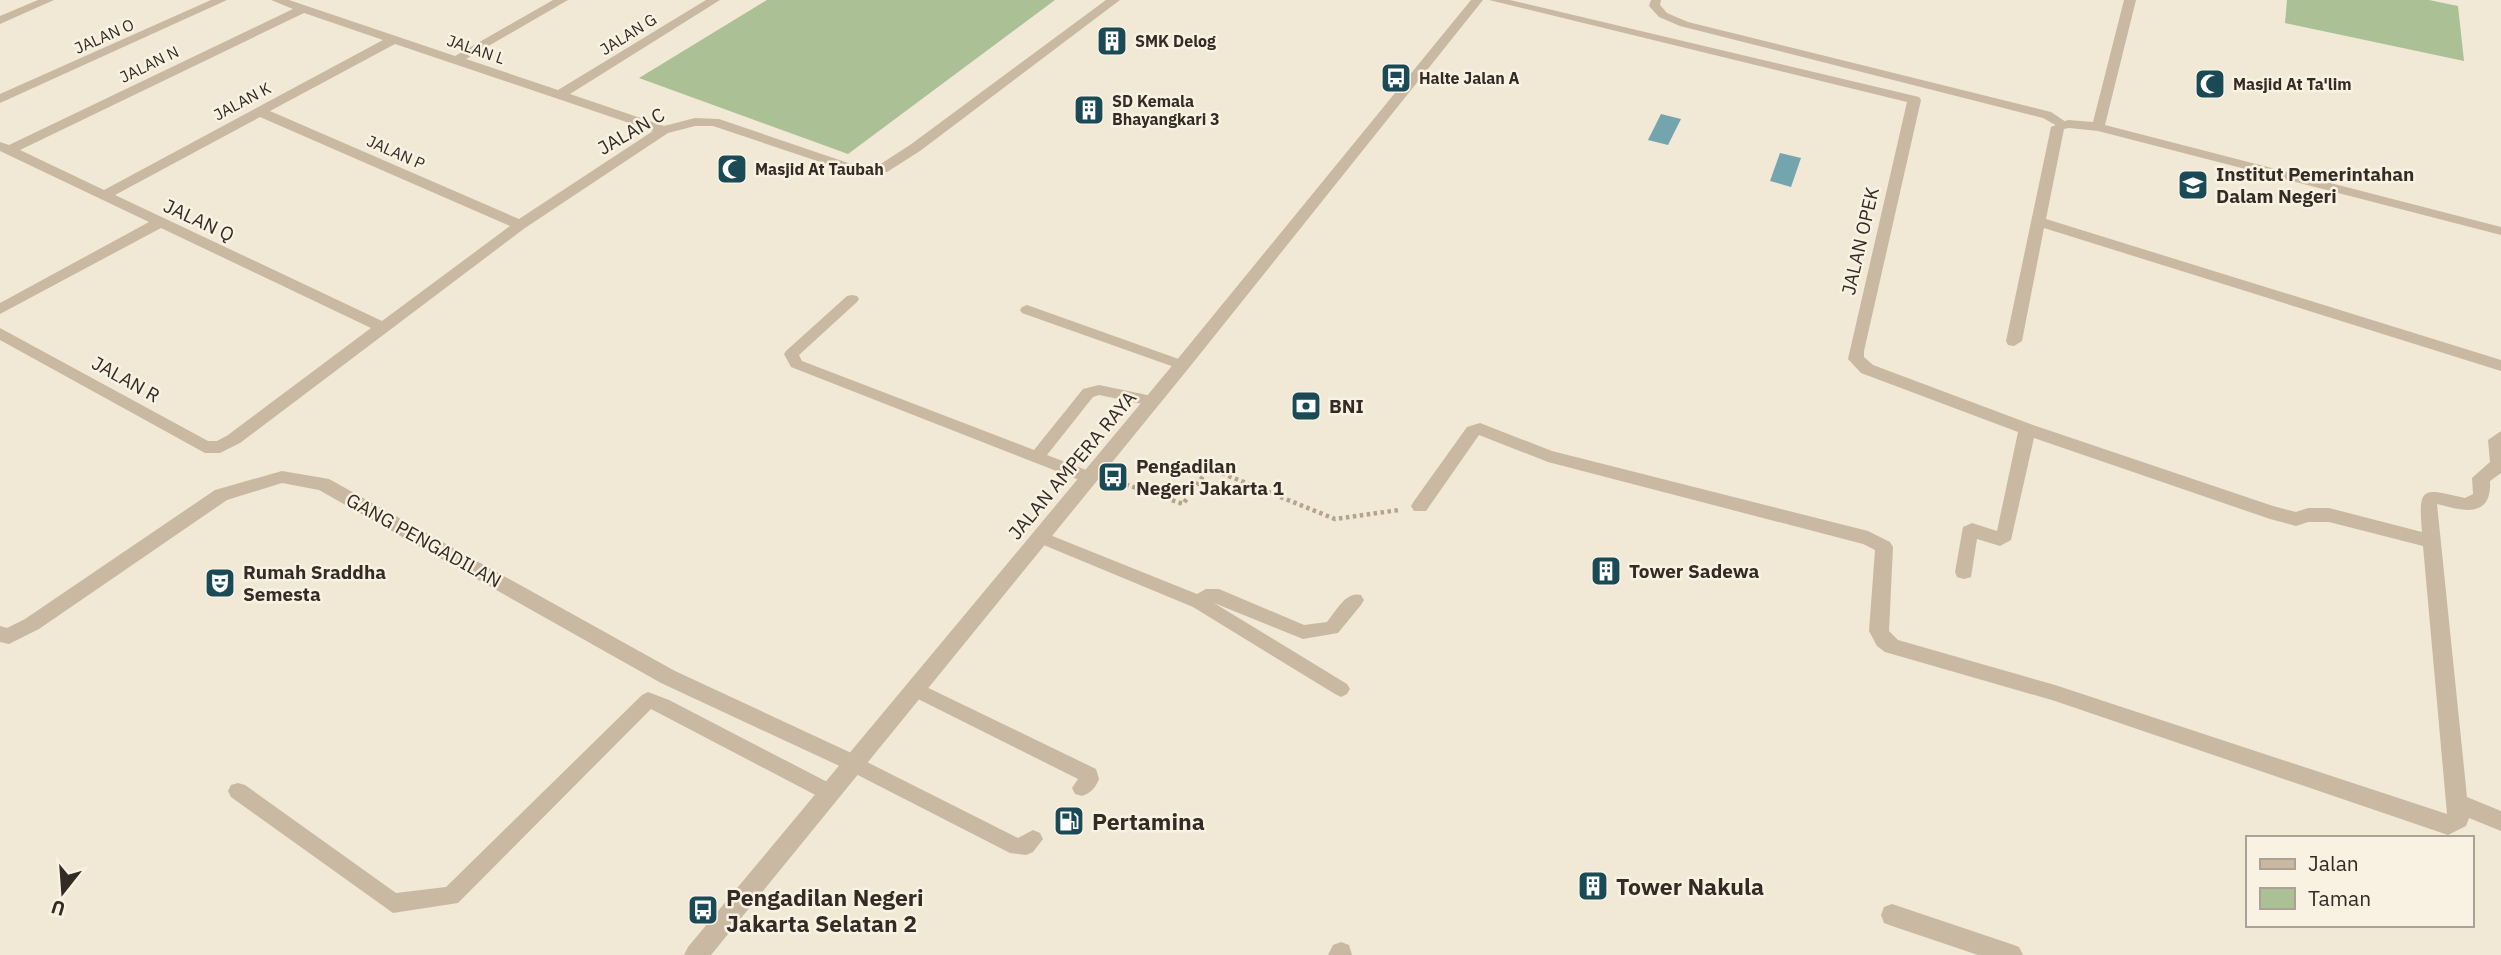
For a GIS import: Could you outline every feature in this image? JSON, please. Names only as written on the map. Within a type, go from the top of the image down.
[{"type":"street","points":[[0,20],[48,0]]},
{"type":"street","name":"JALAN O","points":[[0,99],[221,0]]},
{"type":"street","name":"JALAN L","points":[[277,0],[663,130]]},
{"type":"street","points":[[456,60],[562,0]]},
{"type":"street","name":"JALAN G","points":[[558,96],[714,0]]},
{"type":"street","name":"JALAN C","points":[[234,439],[520,225],[663,130],[680,124],[714,122],[856,170],[882,170],[1115,0]]},
{"type":"street","name":"JALAN AMPERA RAYA","points":[[696,955],[1182,365],[1477,0]]},
{"type":"street","name":"JALAN OPEK","points":[[1495,0],[1914,100],[1856,359],[1867,369],[2027,429],[2291,518],[2329,515],[2432,541]]},
{"type":"street","points":[[2098,127],[2130,0]]},
{"type":"street","name":"JALAN N","points":[[5,148],[303,9]]},
{"type":"street","name":"JALAN K","points":[[105,195],[396,38]]},
{"type":"street","name":"JALAN P","points":[[258,111],[520,225]]},
{"type":"street","points":[[2014,341],[2058,127],[2063,124],[2098,127],[2501,231]]},
{"type":"street","name":"JALAN Q","points":[[5,148],[382,327]]},
{"type":"street","points":[[2040,222],[2501,366]]},
{"type":"street","points":[[0,309],[159,223]]},
{"type":"street","name":"JALAN R","points":[[0,333],[205,447],[220,447],[234,439]]},
{"type":"street","points":[[1420,506],[1473,431],[1480,429],[1548,456],[1868,538],[1884,547],[1879,631],[1892,646],[2098,707],[2448,825],[2457,822],[2456,803],[2428,500],[2434,497],[2467,505],[2482,497],[2481,478],[2493,472],[2499,462],[2497,440],[2501,437]]},
{"type":"street","points":[[1964,572],[1969,532],[1972,530],[2000,540],[2005,535],[2027,429]]},
{"type":"street","name":"GANG PENGADILAN","points":[[0,634],[9,636],[32,624],[221,495],[282,477],[323,484],[668,677],[853,763]]},
{"type":"street","points":[[2456,803],[2501,821]]},
{"type":"street","points":[[1892,915],[2011,955]]},
{"type":"lane","points":[[1656,0],[1654,6],[1663,15],[1684,24],[2047,115],[2063,124]]},
{"type":"lane","points":[[852,299],[791,354],[796,364],[1090,475]]},
{"type":"lane","points":[[1027,310],[1182,365]]},
{"type":"lane","points":[[1037,457],[1088,393],[1098,390],[1152,401]]},
{"type":"lane","points":[[1040,537],[1199,602],[1341,689]]},
{"type":"lane","points":[[1199,602],[1206,596],[1219,596],[1306,633],[1332,628],[1355,600]]},
{"type":"lane","points":[[914,689],[1089,775],[1090,779],[1082,788]]},
{"type":"lane","points":[[237,791],[393,903],[451,895],[506,844],[648,700],[663,705],[828,792]]},
{"type":"lane","points":[[853,763],[1017,847],[1026,846],[1033,839]]},
{"type":"path","points":[[1090,475],[1183,504],[1209,468],[1335,519],[1420,506]]},
{"type":"green space","points":[[767,0],[1055,0],[848,154],[639,78]]},
{"type":"green space","points":[[2287,0],[2429,0],[2458,6],[2464,61],[2285,23]]},
{"type":"water","points":[[1661,114],[1681,119],[1668,145],[1648,140]]},
{"type":"water","points":[[1780,153],[1801,158],[1791,187],[1770,181]]},
{"type":"place","name":"SMK Delog","points":[[1112,41]]},
{"type":"place","name":"Halte Jalan A","points":[[1396,78]]},
{"type":"place","name":"Masjid At Ta'lim","points":[[2210,84]]},
{"type":"place","name":"SD Kemala Bhayangkari 3","points":[[1089,110]]},
{"type":"place","name":"Masjid At Taubah","points":[[732,169]]},
{"type":"place","name":"Institut Pemerintahan Dalam Negeri","points":[[2193,185]]},
{"type":"place","name":"BNI","points":[[1306,406]]},
{"type":"place","name":"Pengadilan Negeri Jakarta 1","points":[[1113,477]]},
{"type":"place","name":"Tower Sadewa","points":[[1606,571]]},
{"type":"place","name":"Rumah Sraddha Semesta","points":[[220,583]]},
{"type":"place","name":"Pertamina","points":[[1069,821]]},
{"type":"place","name":"Tower Nakula","points":[[1593,886]]},
{"type":"place","name":"Pengadilan Negeri Jakarta Selatan 2","points":[[703,910]]}]
